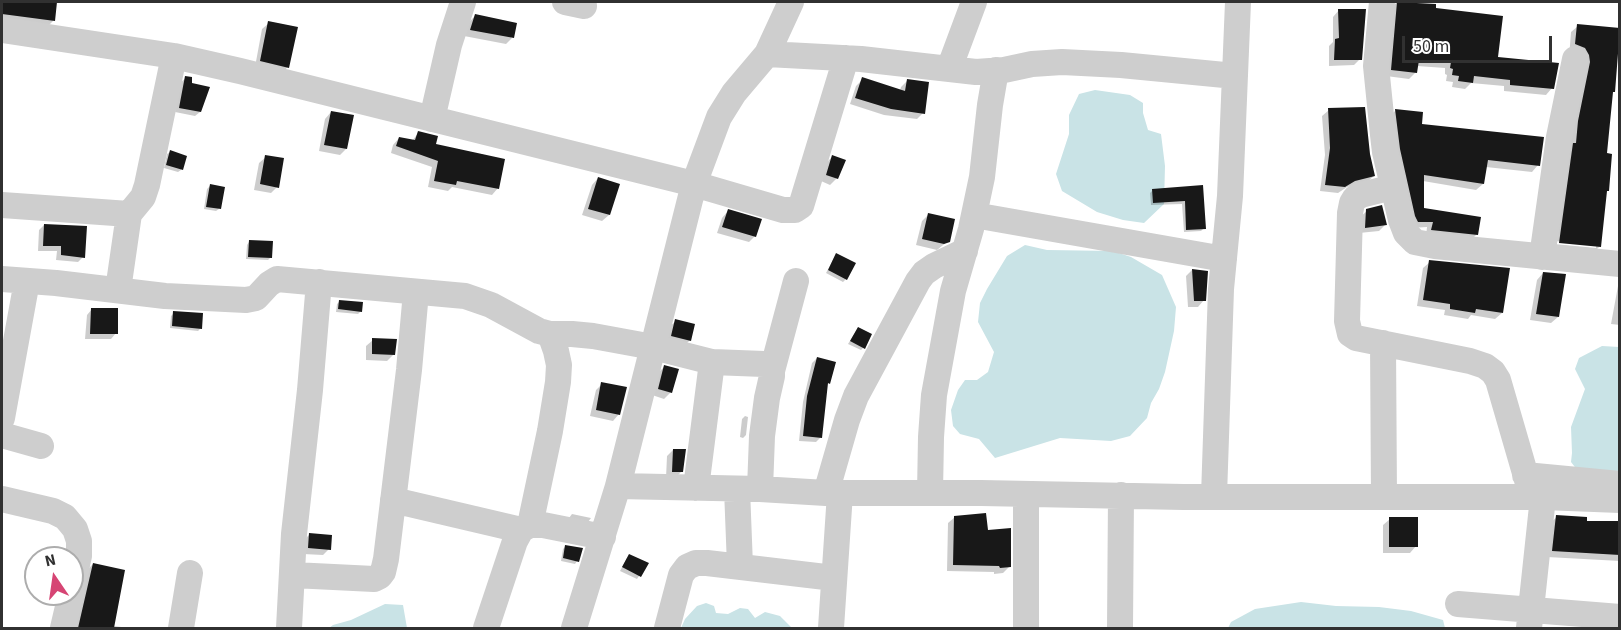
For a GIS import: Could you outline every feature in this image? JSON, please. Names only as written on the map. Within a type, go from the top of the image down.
[{"type":"street","points":[[432,119],[448,45],[463,2]]},
{"type":"street","points":[[574,628],[618,486],[694,184],[719,117],[734,93],[767,54],[791,2]]},
{"type":"street","points":[[949,69],[974,2]]},
{"type":"street","points":[[1214,496],[1221,289],[1230,196],[1238,2]]},
{"type":"street","points":[[1382,2],[1376,66],[1385,152],[1406,233],[1415,242],[1435,246],[1620,264]]},
{"type":"street","points":[[2,30],[174,56],[240,71],[694,184],[783,210],[795,210],[801,206],[846,58]]},
{"type":"street","points":[[767,54],[846,58],[976,72],[1062,62],[1122,65],[1235,76]]},
{"type":"street","points":[[118,290],[129,214],[143,197],[147,185],[174,56]]},
{"type":"street","points":[[1542,257],[1559,137],[1575,59]]},
{"type":"street","points":[[930,493],[934,395],[953,291],[982,177],[996,70]]},
{"type":"street","points":[[1393,187],[1361,195],[1352,203],[1348,329],[1350,334],[1356,338],[1470,362],[1485,366],[1493,372],[1498,380],[1532,488],[1530,619]]},
{"type":"street","points":[[2,205],[129,214]]},
{"type":"street","points":[[974,215],[1224,259]]},
{"type":"street","points":[[831,628],[834,578],[833,493],[847,420],[856,396],[918,281],[934,266],[965,251]]},
{"type":"street","points":[[2,279],[165,296],[246,300],[256,298],[277,279],[465,296],[479,300],[539,332],[593,336],[653,347],[712,362],[764,364],[772,371]]},
{"type":"street","points":[[2,418],[27,281]]},
{"type":"street","points":[[740,566],[749,489],[762,436],[772,371],[796,281]]},
{"type":"street","points":[[289,628],[294,534],[319,282]]},
{"type":"street","points":[[293,575],[364,579],[374,579],[380,576],[386,559],[416,292]]},
{"type":"street","points":[[486,628],[515,541],[525,527],[550,431],[559,365],[549,334]]},
{"type":"street","points":[[1383,343],[1384,497]]},
{"type":"street","points":[[696,488],[712,362]]},
{"type":"street","points":[[2,435],[41,446]]},
{"type":"street","points":[[618,486],[833,493],[1384,497],[1620,484]]},
{"type":"street","points":[[1532,488],[1620,500]]},
{"type":"street","points":[[1026,494],[1026,628]]},
{"type":"street","points":[[1120,628],[1121,495]]},
{"type":"street","points":[[2,499],[53,511],[65,518],[75,529],[79,546]]},
{"type":"street","points":[[393,500],[525,527],[543,525],[603,537]]},
{"type":"street","points":[[668,628],[681,575],[687,567],[696,563],[834,578]]},
{"type":"street","points":[[181,628],[190,573]]},
{"type":"street","points":[[1458,604],[1530,619],[1620,617]]},
{"type":"street","points":[[63,628],[68,606]]},
{"type":"water","points":[[1095,90],[1130,95],[1143,103],[1143,113],[1148,130],[1161,134],[1165,166],[1164,204],[1144,223],[1123,220],[1097,212],[1062,191],[1056,174],[1069,134],[1069,115],[1079,94]]},
{"type":"water","points":[[1025,245],[1047,250],[1113,251],[1131,257],[1162,275],[1176,307],[1174,331],[1165,372],[1147,418],[1130,436],[1111,441],[1060,438],[995,458],[979,439],[960,434],[953,426],[951,410],[958,390],[965,380],[977,380],[988,372],[994,352],[978,322],[980,303],[1007,256]]},
{"type":"water","points":[[1602,346],[1619,347],[1619,477],[1578,471],[1571,462],[1571,427],[1585,389],[1575,369],[1579,358]]},
{"type":"water","points":[[1301,602],[1411,611],[1443,620],[1445,628],[1228,628],[1231,622],[1255,609]]},
{"type":"water","points":[[706,603],[714,606],[716,613],[728,614],[740,608],[748,609],[755,618],[765,612],[780,616],[792,628],[681,628],[685,619],[697,606]]},
{"type":"water","points":[[385,604],[403,605],[407,628],[329,628],[351,620]]},
{"type":"building","points":[[2,2],[57,2],[55,21],[2,14]]},
{"type":"building","points":[[1397,2],[1436,4],[1436,8],[1503,16],[1498,57],[1559,63],[1554,89],[1510,85],[1510,80],[1474,76],[1473,83],[1458,81],[1459,76],[1452,75],[1451,62],[1419,60],[1417,73],[1391,70]]},
{"type":"building","points":[[1338,9],[1366,9],[1362,60],[1334,60],[1335,39],[1339,38]]},
{"type":"building","points":[[475,14],[517,23],[514,38],[470,30]]},
{"type":"building","points":[[268,21],[298,27],[289,68],[260,61]]},
{"type":"building","points":[[1577,24],[1620,28],[1607,153],[1612,154],[1609,191],[1607,191],[1601,247],[1559,243],[1573,143],[1576,143],[1590,62],[1585,48],[1575,44]]},
{"type":"building","points":[[185,76],[192,77],[192,83],[210,87],[201,112],[179,108]]},
{"type":"building","points":[[862,77],[905,91],[907,79],[929,82],[925,114],[891,109],[855,98]]},
{"type":"building","points":[[1365,107],[1375,176],[1355,181],[1345,187],[1325,185],[1330,148],[1328,108]]},
{"type":"building","points":[[1395,109],[1423,112],[1422,124],[1544,137],[1540,166],[1488,160],[1484,184],[1424,175],[1424,208],[1481,217],[1478,235],[1431,230],[1433,222],[1418,222],[1415,216],[1400,149]]},
{"type":"building","points":[[331,111],[354,115],[347,149],[324,145]]},
{"type":"building","points":[[418,131],[438,136],[436,144],[505,159],[499,189],[457,181],[456,185],[434,181],[438,161],[396,146],[399,137],[415,140]]},
{"type":"building","points":[[170,150],[187,156],[183,170],[166,165]]},
{"type":"building","points":[[265,155],[284,158],[279,188],[260,184]]},
{"type":"building","points":[[832,155],[846,160],[838,179],[826,175]]},
{"type":"building","points":[[598,177],[620,184],[610,215],[588,209]]},
{"type":"building","points":[[210,184],[225,187],[221,209],[206,207]]},
{"type":"building","points":[[1203,185],[1206,229],[1186,230],[1185,201],[1153,203],[1152,189]]},
{"type":"building","points":[[1382,205],[1387,225],[1365,228],[1366,209]]},
{"type":"building","points":[[728,209],[762,219],[756,237],[722,227]]},
{"type":"building","points":[[928,213],[955,219],[950,242],[944,244],[922,239]]},
{"type":"building","points":[[44,224],[87,226],[85,258],[61,255],[61,246],[43,246]]},
{"type":"building","points":[[249,240],[273,241],[272,258],[248,257]]},
{"type":"building","points":[[836,253],[856,263],[847,280],[828,270]]},
{"type":"building","points":[[1429,260],[1510,268],[1503,313],[1476,309],[1475,313],[1450,309],[1450,304],[1423,300]]},
{"type":"building","points":[[1192,269],[1208,271],[1206,301],[1194,301]]},
{"type":"building","points":[[1543,272],[1566,274],[1559,317],[1536,314]]},
{"type":"building","points":[[339,300],[363,302],[362,312],[338,309]]},
{"type":"building","points":[[91,308],[118,308],[118,334],[90,334]]},
{"type":"building","points":[[173,311],[203,313],[202,329],[172,326]]},
{"type":"building","points":[[675,319],[695,324],[691,341],[671,336]]},
{"type":"building","points":[[858,327],[872,334],[865,349],[850,341]]},
{"type":"building","points":[[372,338],[397,339],[395,355],[372,354]]},
{"type":"building","points":[[817,357],[836,362],[830,384],[828,383],[822,438],[803,436],[807,396]]},
{"type":"building","points":[[664,365],[679,369],[672,393],[658,389]]},
{"type":"building","points":[[601,382],[627,387],[620,415],[596,410]]},
{"type":"building","points":[[673,449],[686,449],[683,472],[672,472]]},
{"type":"building","points":[[986,513],[988,530],[1011,528],[1011,567],[953,565],[954,516]]},
{"type":"building","points":[[1556,515],[1587,517],[1587,521],[1620,521],[1620,555],[1552,551]]},
{"type":"building","points":[[1389,517],[1418,517],[1418,547],[1389,547]]},
{"type":"building","points":[[309,533],[332,535],[331,550],[308,548]]},
{"type":"building","points":[[565,545],[583,548],[579,562],[563,558]]},
{"type":"building","points":[[629,554],[649,563],[641,577],[622,567]]},
{"type":"building","points":[[93,563],[125,570],[114,628],[78,628]]}]
